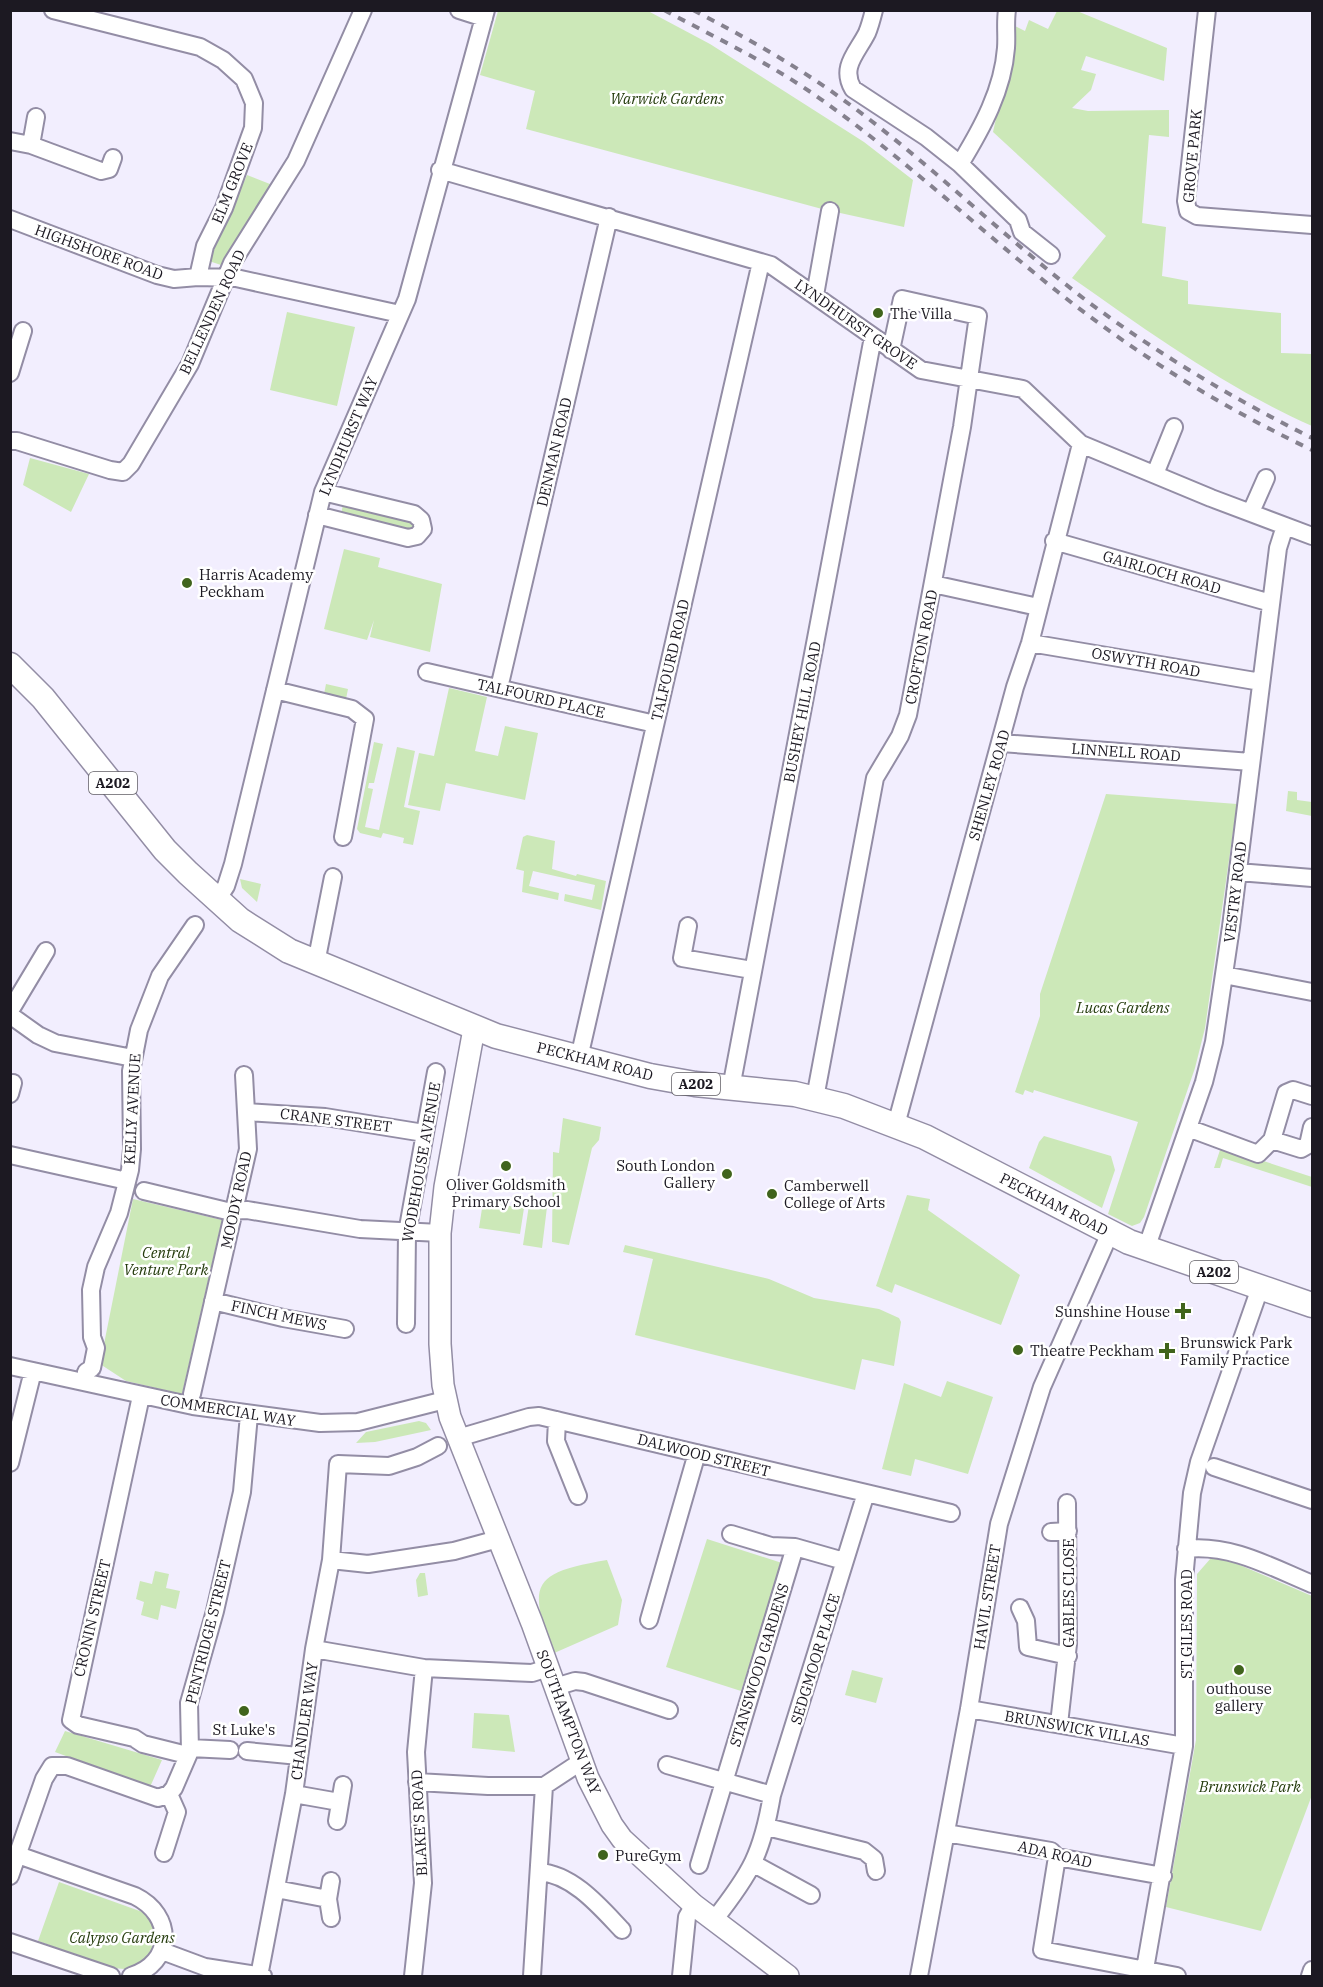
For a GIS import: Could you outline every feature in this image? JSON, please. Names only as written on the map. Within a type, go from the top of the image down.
[{"type":"highway","name":"PECKHAM ROAD","points":[[10,665],[73,734],[165,850],[217,900],[267,939],[316,963],[474,1029],[579,1058],[676,1081],[815,1098],[896,1125],[1146,1249],[1312,1305]]},
{"type":"main road","name":"SOUTHAMPTON WAY","points":[[474,1029],[447,1176],[440,1233],[440,1344],[448,1442],[498,1539],[582,1761],[603,1809],[622,1839],[694,1905],[788,1977]]},
{"type":"street","name":"ELM GROVE","points":[[53,10],[200,46],[223,60],[244,80],[254,103],[253,128],[224,208],[206,246],[198,277]]},
{"type":"street","name":"BELLENDEN ROAD","points":[[10,441],[123,472],[131,464],[190,364],[226,276],[296,161],[363,10]]},
{"type":"street","points":[[459,10],[485,14]]},
{"type":"street","points":[[874,10],[867,33],[848,64],[848,80],[853,89],[926,137],[960,164],[1018,220],[1022,232],[1051,255]]},
{"type":"street","points":[[960,164],[987,121],[995,96],[1006,48],[1007,10]]},
{"type":"street","name":"GROVE PARK","points":[[1207,10],[1186,201],[1188,211],[1197,216],[1312,225]]},
{"type":"street","name":"LYNDHURST WAY","points":[[217,900],[226,886],[231,869],[323,492],[407,299],[440,170],[485,14]]},
{"type":"street","points":[[32,146],[36,117]]},
{"type":"street","points":[[10,141],[32,146],[101,171],[109,169],[113,158]]},
{"type":"street","name":"LYNDHURST GROVE","points":[[440,170],[761,262],[781,271],[921,370],[1023,389],[1081,444],[1312,536]]},
{"type":"street","points":[[815,295],[830,212]]},
{"type":"street","name":"DENMAN ROAD","points":[[499,688],[609,217]]},
{"type":"street","name":"HIGHSHORE ROAD","points":[[10,219],[157,275],[174,279],[226,276],[400,314]]},
{"type":"street","name":"TALFOURD ROAD","points":[[579,1058],[761,262]]},
{"type":"street","name":"CROFTON ROAD","points":[[815,1098],[875,778],[905,726],[970,380],[978,316],[902,299],[891,350]]},
{"type":"street","points":[[10,373],[23,331]]},
{"type":"street","name":"BUSHEY HILL ROAD","points":[[731,1088],[873,337]]},
{"type":"street","points":[[1155,474],[1174,428]]},
{"type":"street","name":"SHENLEY ROAD","points":[[896,1125],[1030,643],[1054,541],[1081,444]]},
{"type":"street","points":[[1251,512],[1266,478]]},
{"type":"street","points":[[317,515],[408,538],[417,536],[423,529],[421,520],[414,514],[323,492]]},
{"type":"street","name":"VESTRY ROAD","points":[[1146,1249],[1210,1060],[1238,872],[1270,603],[1278,548],[1285,526]]},
{"type":"street","name":"GAIRLOCH ROAD","points":[[1054,541],[1270,603]]},
{"type":"street","points":[[933,584],[1038,607]]},
{"type":"street","name":"OSWYTH ROAD","points":[[1030,643],[1261,682]]},
{"type":"street","name":"TALFOURD PLACE","points":[[427,672],[655,724]]},
{"type":"street","points":[[275,690],[352,709],[365,719],[343,837]]},
{"type":"street","name":"LINNELL ROAD","points":[[1001,743],[1251,762]]},
{"type":"street","points":[[1238,872],[1312,878]]},
{"type":"street","points":[[316,963],[333,878]]},
{"type":"street","name":"KELLY AVENUE","points":[[85,1377],[82,1366],[86,1346],[92,1337],[90,1302],[96,1267],[117,1221],[128,1181],[132,1149],[133,1058],[139,1030],[154,990],[176,951],[195,925]]},
{"type":"street","points":[[687,926],[682,958],[752,970]]},
{"type":"street","points":[[46,951],[10,1013],[38,1035],[64,1046],[133,1058]]},
{"type":"street","points":[[1224,975],[1312,992]]},
{"type":"street","name":"WODEHOUSE AVENUE","points":[[406,1324],[408,1233],[436,1072]]},
{"type":"street","name":"MOODY ROAD","points":[[192,1394],[248,1149],[244,1075]]},
{"type":"street","points":[[1188,1128],[1258,1154],[1272,1140],[1286,1094],[1293,1090],[1312,1096]]},
{"type":"street","name":"CRANE STREET","points":[[247,1112],[325,1117],[424,1133]]},
{"type":"street","points":[[1272,1140],[1301,1149],[1308,1145],[1312,1127]]},
{"type":"street","points":[[10,1155],[128,1181]]},
{"type":"street","points":[[144,1191],[234,1210],[360,1229],[440,1233]]},
{"type":"street","name":"HAVIL STREET","points":[[919,1977],[969,1709],[999,1524],[1042,1387],[1110,1233]]},
{"type":"street","name":"ST GILES ROAD","points":[[1145,1970],[1184,1746],[1186,1549],[1197,1472],[1260,1288]]},
{"type":"street","name":"FINCH MEWS","points":[[213,1301],[283,1318],[345,1329]]},
{"type":"street","name":"COMMERCIAL WAY","points":[[10,1366],[85,1377],[141,1396],[249,1415],[320,1423],[348,1424],[445,1400]]},
{"type":"street","points":[[10,1463],[33,1371]]},
{"type":"street","name":"CRONIN STREET","points":[[141,1396],[71,1720],[78,1725],[134,1738],[143,1744],[188,1752]]},
{"type":"street","name":"PENTRIDGE STREET","points":[[169,1794],[188,1752],[189,1703],[215,1611],[242,1492],[249,1415]]},
{"type":"street","name":"DALWOOD STREET","points":[[338,1464],[389,1466],[417,1457],[448,1442],[529,1416],[557,1420],[951,1513]]},
{"type":"street","points":[[557,1420],[556,1441],[578,1496]]},
{"type":"street","points":[[649,1620],[698,1453]]},
{"type":"street","name":"CHANDLER WAY","points":[[260,1976],[294,1794],[314,1649],[331,1560],[338,1464]]},
{"type":"street","points":[[1214,1467],[1312,1500]]},
{"type":"street","name":"SEDGMOOR PLACE","points":[[714,1920],[754,1864],[767,1827],[772,1795],[866,1493]]},
{"type":"street","name":"GABLES CLOSE","points":[[1059,1724],[1068,1656],[1060,1531],[1067,1503]]},
{"type":"street","points":[[731,1534],[771,1546],[795,1547],[844,1561]]},
{"type":"street","points":[[331,1560],[368,1564],[454,1551],[498,1539]]},
{"type":"street","name":"STANSWOOD GARDENS","points":[[699,1865],[725,1782],[748,1696],[795,1547]]},
{"type":"street","points":[[1186,1549],[1216,1547],[1312,1584]]},
{"type":"street","name":"GABLES CLOSE","points":[[1020,1608],[1026,1621],[1028,1647],[1068,1656]]},
{"type":"street","points":[[314,1649],[423,1668],[532,1673],[548,1668]]},
{"type":"street","name":"BLAKE'S ROAD","points":[[413,1977],[423,1883],[416,1752],[423,1668]]},
{"type":"street","points":[[555,1688],[575,1681],[584,1682],[669,1710]]},
{"type":"street","name":"BRUNSWICK VILLAS","points":[[969,1709],[1184,1746]]},
{"type":"street","points":[[188,1752],[238,1751],[299,1756]]},
{"type":"street","points":[[417,1782],[544,1786],[582,1761]]},
{"type":"street","points":[[667,1765],[772,1795]]},
{"type":"street","points":[[10,1876],[44,1779],[52,1766],[67,1766],[159,1798],[169,1794],[177,1812],[164,1853]]},
{"type":"street","points":[[532,1977],[544,1786]]},
{"type":"street","points":[[294,1794],[341,1794],[337,1821]]},
{"type":"street","points":[[767,1827],[864,1851],[874,1859],[876,1871]]},
{"type":"street","name":"ADA ROAD","points":[[946,1833],[1051,1851],[1057,1857],[1163,1876]]},
{"type":"street","points":[[18,1855],[148,1903],[162,1922],[162,1951],[148,1968],[131,1977]]},
{"type":"street","points":[[1057,1857],[1042,1950],[1177,1977]]},
{"type":"street","points":[[754,1864],[812,1895]]},
{"type":"street","points":[[539,1872],[565,1881],[591,1898],[622,1930]]},
{"type":"street","points":[[331,1881],[328,1899],[331,1918]]},
{"type":"street","points":[[276,1889],[328,1899]]},
{"type":"street","points":[[681,1977],[687,1917],[694,1905]]},
{"type":"street","points":[[10,1942],[111,1977]]},
{"type":"street","points":[[162,1951],[205,1967],[260,1976]]},
{"type":"street","points":[[1310,1977],[1312,1970]]},
{"type":"green space","name":"Warwick Gardens","points":[[498,11],[648,11],[710,44],[864,142],[913,180],[904,227],[822,209],[526,129],[535,91],[480,75]]},
{"type":"green space","points":[[1057,11],[1077,11],[1167,48],[1164,81],[1086,56],[1081,70],[1096,74],[1091,90],[1072,108],[1088,111],[1169,110],[1169,137],[1149,135],[1142,223],[1166,227],[1162,276],[1188,281],[1188,304],[1281,313],[1281,353],[1312,354],[1312,426],[1219,377],[1159,339],[1072,278],[1106,236],[993,132],[1011,50],[1011,24],[1025,31],[1029,20],[1048,29]]},
{"type":"green space","points":[[247,175],[275,186],[227,267],[209,261]]},
{"type":"green space","points":[[287,312],[355,327],[337,406],[270,390]]},
{"type":"green space","points":[[30,458],[89,474],[71,512],[23,485]]},
{"type":"green space","points":[[343,504],[410,519],[416,525],[413,532],[341,515]]},
{"type":"green space","points":[[344,549],[380,558],[378,567],[442,584],[430,652],[370,637],[374,620],[367,640],[324,629]]},
{"type":"green space","points":[[326,684],[348,689],[346,699],[324,694]]},
{"type":"green space","points":[[449,688],[487,697],[475,751],[498,756],[505,726],[538,733],[525,800],[446,783],[440,811],[408,805],[419,753],[434,756]]},
{"type":"green space","points":[[374,742],[383,744],[374,783],[369,783],[368,788],[373,789],[365,827],[379,830],[397,747],[415,751],[404,807],[420,811],[413,845],[403,843],[404,838],[383,833],[381,838],[360,833],[357,829]]},
{"type":"green space","points":[[1288,791],[1297,792],[1297,800],[1312,802],[1312,816],[1286,811]]},
{"type":"green space","name":"Lucas Gardens","points":[[1106,794],[1237,804],[1205,1028],[1195,1068],[1144,1217],[1140,1223],[1132,1226],[1108,1214],[1138,1122],[1034,1090],[1033,1093],[1025,1090],[1023,1095],[1015,1092],[1040,1016],[1040,994]]},
{"type":"green space","points":[[527,835],[555,841],[552,869],[606,881],[601,910],[564,901],[565,894],[592,900],[595,885],[533,871],[529,886],[559,893],[558,900],[522,892],[524,871],[516,869],[523,837]]},
{"type":"green space","points":[[240,879],[261,884],[257,902],[242,888]]},
{"type":"green space","points":[[563,1118],[601,1127],[599,1140],[592,1148],[569,1245],[552,1242],[553,1152],[559,1153]]},
{"type":"green space","points":[[1044,1136],[1111,1156],[1115,1170],[1102,1208],[1029,1168],[1039,1142]]},
{"type":"green space","points":[[1221,1147],[1312,1177],[1312,1187],[1223,1158],[1220,1168],[1214,1168]]},
{"type":"green space","points":[[907,1195],[930,1199],[928,1210],[1020,1275],[1001,1325],[895,1284],[892,1293],[876,1286]]},
{"type":"green space","name":"Central Venture Park","points":[[133,1199],[222,1220],[182,1394],[126,1381],[100,1364]]},
{"type":"green space","points":[[483,1202],[524,1208],[520,1234],[479,1228]]},
{"type":"green space","points":[[529,1205],[547,1207],[542,1248],[523,1245]]},
{"type":"green space","points":[[625,1245],[769,1279],[814,1298],[879,1309],[899,1318],[901,1322],[894,1366],[862,1359],[855,1390],[635,1335],[653,1259],[623,1252]]},
{"type":"green space","points":[[947,1381],[993,1397],[968,1474],[915,1459],[911,1476],[882,1469],[904,1383],[941,1397]]},
{"type":"green space","points":[[419,1421],[426,1423],[431,1430],[375,1442],[356,1443],[366,1432]]},
{"type":"green space","points":[[707,1539],[782,1563],[741,1691],[666,1667]]},
{"type":"green space","name":"Brunswick Park","points":[[1221,1557],[1312,1596],[1312,1795],[1261,1931],[1166,1907],[1196,1740],[1197,1574],[1211,1558]]},
{"type":"green space","points":[[607,1560],[622,1600],[618,1625],[552,1654],[540,1612],[539,1597],[542,1586],[550,1577],[563,1570]]},
{"type":"green space","points":[[155,1571],[169,1574],[166,1588],[180,1591],[176,1609],[161,1605],[158,1620],[141,1615],[144,1602],[136,1599],[140,1581],[152,1584]]},
{"type":"green space","points":[[420,1573],[425,1573],[428,1595],[418,1597],[416,1580]]},
{"type":"green space","points":[[852,1670],[883,1678],[876,1703],[845,1695]]},
{"type":"green space","points":[[474,1713],[509,1715],[515,1752],[472,1748]]},
{"type":"green space","points":[[65,1731],[162,1760],[150,1787],[55,1752]]},
{"type":"green space","name":"Calypso Gardens","points":[[59,1882],[148,1914],[154,1939],[148,1957],[134,1967],[119,1969],[38,1941]]},
{"type":"railway","points":[[664,10],[767,65],[826,103],[885,148],[1058,292],[1118,337],[1213,398],[1312,450]]},
{"type":"railway","points":[[693,10],[767,50],[838,96],[902,145],[1056,276],[1114,321],[1197,375],[1312,438]]},
{"type":"place","name":"The Villa","points":[[878,313]]},
{"type":"place","name":"Harris Academy Peckham","points":[[187,583]]},
{"type":"place","name":"Oliver Goldsmith Primary School","points":[[506,1166]]},
{"type":"place","name":"South London Gallery","points":[[727,1174]]},
{"type":"place","name":"Camberwell College of Arts","points":[[772,1194]]},
{"type":"place","name":"Sunshine House","points":[[1183,1311]]},
{"type":"place","name":"Theatre Peckham","points":[[1018,1350]]},
{"type":"place","name":"Brunswick Park Family Practice","points":[[1167,1351]]},
{"type":"place","name":"outhouse gallery","points":[[1239,1670]]},
{"type":"place","name":"St Luke's","points":[[244,1711]]},
{"type":"place","name":"PureGym","points":[[603,1855]]}]
